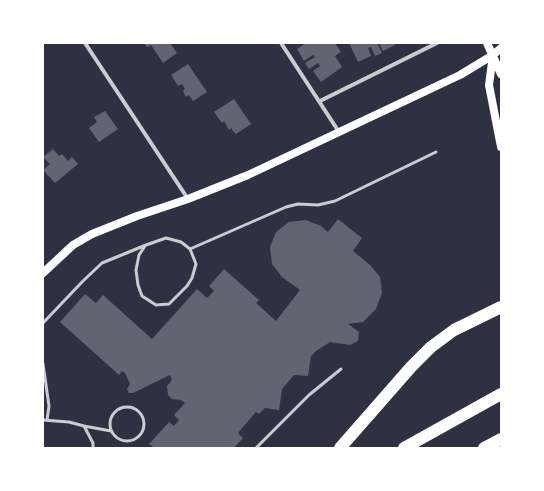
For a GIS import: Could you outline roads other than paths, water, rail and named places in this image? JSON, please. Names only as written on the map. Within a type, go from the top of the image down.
[{"type":"highway","points":[[340,448],[406,372],[431,347],[454,330],[501,307]]},
{"type":"highway","points":[[404,448],[501,394]]},
{"type":"highway","points":[[484,448],[501,439]]},
{"type":"main road","points":[[487,43],[501,74]]},
{"type":"main road","points":[[43,273],[72,246],[92,234],[188,199],[248,175],[460,75],[493,55],[501,48]]},
{"type":"main road","points":[[493,55],[489,85],[501,147]]},
{"type":"street","points":[[85,43],[188,199]]},
{"type":"street","points":[[281,43],[340,132]]},
{"type":"street","points":[[320,101],[437,43]]},
{"type":"lane","points":[[190,249],[286,206],[298,204],[318,205],[335,201],[436,152]]},
{"type":"lane","points":[[43,323],[102,263],[146,245],[166,238],[181,242],[190,249],[196,264],[192,278],[187,286],[169,304],[156,305],[142,296],[138,285],[136,270],[139,255],[146,245]]},
{"type":"lane","points":[[43,364],[49,406],[45,420],[69,422],[111,432],[125,441],[136,438],[143,429],[144,423],[140,413],[130,407],[120,408],[115,412],[110,421],[111,432]]},
{"type":"lane","points":[[256,448],[310,395],[341,369]]},
{"type":"lane","points":[[84,426],[93,443],[92,448]]}]
